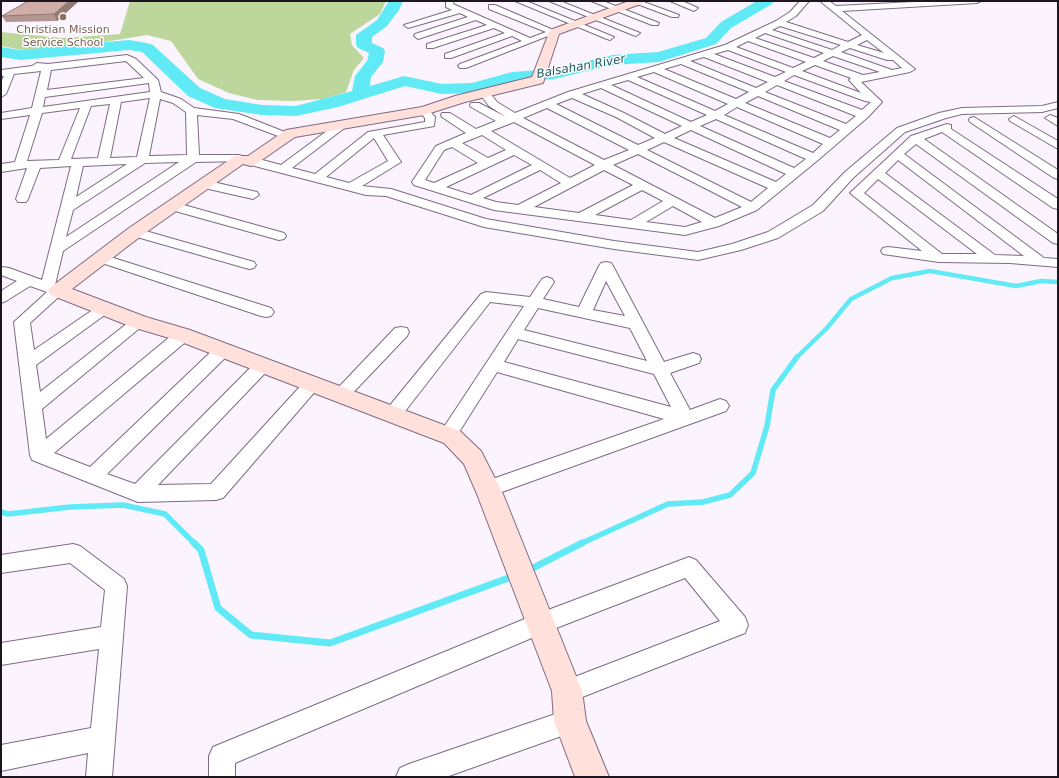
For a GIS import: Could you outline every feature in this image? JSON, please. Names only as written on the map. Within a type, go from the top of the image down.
[{"type":"street","points":[[450,1],[449,5],[460,10]]},
{"type":"street","points":[[519,1],[610,37]]},
{"type":"street","points":[[553,1],[636,33]]},
{"type":"street","points":[[595,1],[655,23]]},
{"type":"street","points":[[463,66],[636,1],[675,15]]},
{"type":"street","points":[[674,1],[694,8]]},
{"type":"street","points":[[823,6],[835,9],[918,3],[978,1]]},
{"type":"street","points":[[418,36],[504,3]]},
{"type":"street","points":[[805,4],[795,16],[728,47],[572,94],[440,148],[418,182],[494,206],[685,231],[714,222],[752,206],[814,158],[877,102]]},
{"type":"street","points":[[823,6],[848,20]]},
{"type":"street","points":[[835,9],[866,37],[910,69],[854,80],[877,102]]},
{"type":"street","points":[[408,25],[460,10],[481,11],[554,32]]},
{"type":"street","points":[[481,11],[495,25],[530,41]]},
{"type":"street","points":[[779,23],[901,62]]},
{"type":"street","points":[[430,46],[495,25]]},
{"type":"street","points":[[765,30],[893,73]]},
{"type":"street","points":[[39,456],[22,322],[53,289],[101,258],[135,232],[204,184],[291,133],[424,111],[460,99],[489,99],[538,80],[554,32]]},
{"type":"street","points":[[448,56],[513,33]]},
{"type":"street","points":[[850,33],[866,37]]},
{"type":"street","points":[[521,209],[604,165],[716,115],[832,52],[866,37]]},
{"type":"street","points":[[747,38],[862,78]]},
{"type":"street","points":[[728,47],[877,102]]},
{"type":"street","points":[[705,54],[864,115]]},
{"type":"street","points":[[1,94],[5,73],[128,58],[133,60],[152,80],[156,94],[142,160],[67,208]]},
{"type":"street","points":[[681,61],[848,129]]},
{"type":"street","points":[[1,63],[47,67]]},
{"type":"street","points":[[20,165],[41,94],[47,82],[47,67]]},
{"type":"street","points":[[126,71],[141,69]]},
{"type":"street","points":[[655,69],[831,143]]},
{"type":"street","points":[[628,77],[814,158]]},
{"type":"street","points":[[41,94],[152,80]]},
{"type":"street","points":[[602,86],[794,173]]},
{"type":"street","points":[[1,116],[156,94],[177,101],[191,111],[235,116],[286,136]]},
{"type":"street","points":[[572,94],[620,115],[664,138],[776,187]]},
{"type":"street","points":[[489,99],[510,120]]},
{"type":"street","points":[[103,162],[116,100]]},
{"type":"street","points":[[64,163],[87,104]]},
{"type":"street","points":[[547,104],[752,206]]},
{"type":"street","points":[[475,105],[604,165],[714,222]]},
{"type":"street","points":[[1,168],[35,164],[193,158],[245,160],[350,187],[374,192],[387,192],[484,223],[614,245],[698,256],[736,248],[773,235],[818,208],[849,175],[901,130],[943,115],[962,111],[1042,108],[1058,105]]},
{"type":"street","points":[[191,111],[193,158]]},
{"type":"street","points":[[317,178],[372,134],[430,124],[430,117],[424,111]]},
{"type":"street","points":[[446,115],[515,150],[570,183]]},
{"type":"street","points":[[1014,119],[1058,146]]},
{"type":"street","points":[[939,258],[856,193],[915,138],[943,128],[974,120],[1055,119]]},
{"type":"street","points":[[974,120],[1058,175]]},
{"type":"street","points":[[283,169],[343,124]]},
{"type":"street","points":[[943,128],[1058,205]]},
{"type":"street","points":[[350,187],[395,162],[376,133]]},
{"type":"street","points":[[915,138],[1058,240]]},
{"type":"street","points":[[454,143],[487,163]]},
{"type":"street","points":[[436,187],[515,150]]},
{"type":"street","points":[[898,155],[1040,261]]},
{"type":"street","points":[[57,248],[193,158]]},
{"type":"street","points":[[53,289],[57,248],[78,163]]},
{"type":"street","points":[[22,199],[35,164]]},
{"type":"street","points":[[472,199],[540,166]]},
{"type":"street","points":[[878,173],[992,259]]},
{"type":"street","points":[[204,184],[253,195]]},
{"type":"street","points":[[642,185],[584,216],[633,224],[673,201]]},
{"type":"street","points":[[173,206],[279,236]]},
{"type":"street","points":[[135,232],[249,265]]},
{"type":"street","points":[[888,251],[939,258],[1040,261],[1058,263]]},
{"type":"street","points":[[101,258],[266,312]]},
{"type":"street","points":[[584,312],[606,266],[685,418]]},
{"type":"street","points":[[4,271],[139,322],[183,335],[452,437],[473,458],[488,489],[567,691],[570,721],[592,777]]},
{"type":"street","points":[[1,298],[28,280]]},
{"type":"street","points":[[448,435],[547,282]]},
{"type":"street","points":[[392,414],[486,297],[534,302],[636,324]]},
{"type":"street","points":[[27,364],[105,308]]},
{"type":"street","points":[[32,407],[139,322]]},
{"type":"street","points":[[341,395],[401,332]]},
{"type":"street","points":[[514,333],[660,370],[693,359]]},
{"type":"street","points":[[39,456],[183,335]]},
{"type":"street","points":[[93,476],[223,350]]},
{"type":"street","points":[[138,494],[263,365]]},
{"type":"street","points":[[493,365],[685,418]]},
{"type":"street","points":[[39,456],[138,494],[216,492],[312,384]]},
{"type":"street","points":[[488,489],[720,406]]},
{"type":"street","points":[[1,564],[73,553],[116,586],[99,777]]},
{"type":"street","points":[[222,777],[222,756],[540,624],[689,567],[737,625],[567,691]]},
{"type":"street","points":[[1,654],[111,636]]},
{"type":"street","points":[[409,777],[570,721]]},
{"type":"street","points":[[1,758],[102,738]]},
{"type":"green space","points":[[130,1],[386,1],[380,14],[350,34],[352,45],[364,58],[354,70],[346,92],[323,99],[293,101],[257,100],[229,93],[198,79],[171,41],[147,35],[92,44],[23,50],[1,46],[1,32],[62,38],[120,34]]},
{"type":"building","points":[[28,1],[69,1],[54,14],[2,16]]},
{"type":"waterway","name":"Balsahan River","points":[[360,94],[363,76],[375,62],[377,51],[364,45],[364,35],[382,23],[392,10],[396,1]]},
{"type":"waterway","name":"Balsahan River","points":[[1,52],[21,55],[129,45],[147,48],[194,92],[221,104],[262,110],[296,111],[332,103],[404,81],[442,89],[473,88],[512,77],[554,74],[613,60],[659,57],[711,41],[726,25],[767,1]]},
{"type":"waterway","points":[[797,357],[827,328],[851,299],[892,278],[930,271],[1016,286],[1041,281],[1058,282]]},
{"type":"waterway","points":[[580,544],[668,504],[703,502],[730,495],[753,473],[767,426],[773,390],[797,357]]},
{"type":"waterway","points":[[1,512],[8,514],[70,507],[123,505],[165,514],[201,550],[218,608],[251,635],[330,643],[514,576]]},
{"type":"waterway","points":[[527,571],[580,544]]},
{"type":"place","name":"Christian Mission Service School","points":[[63,17]]}]
